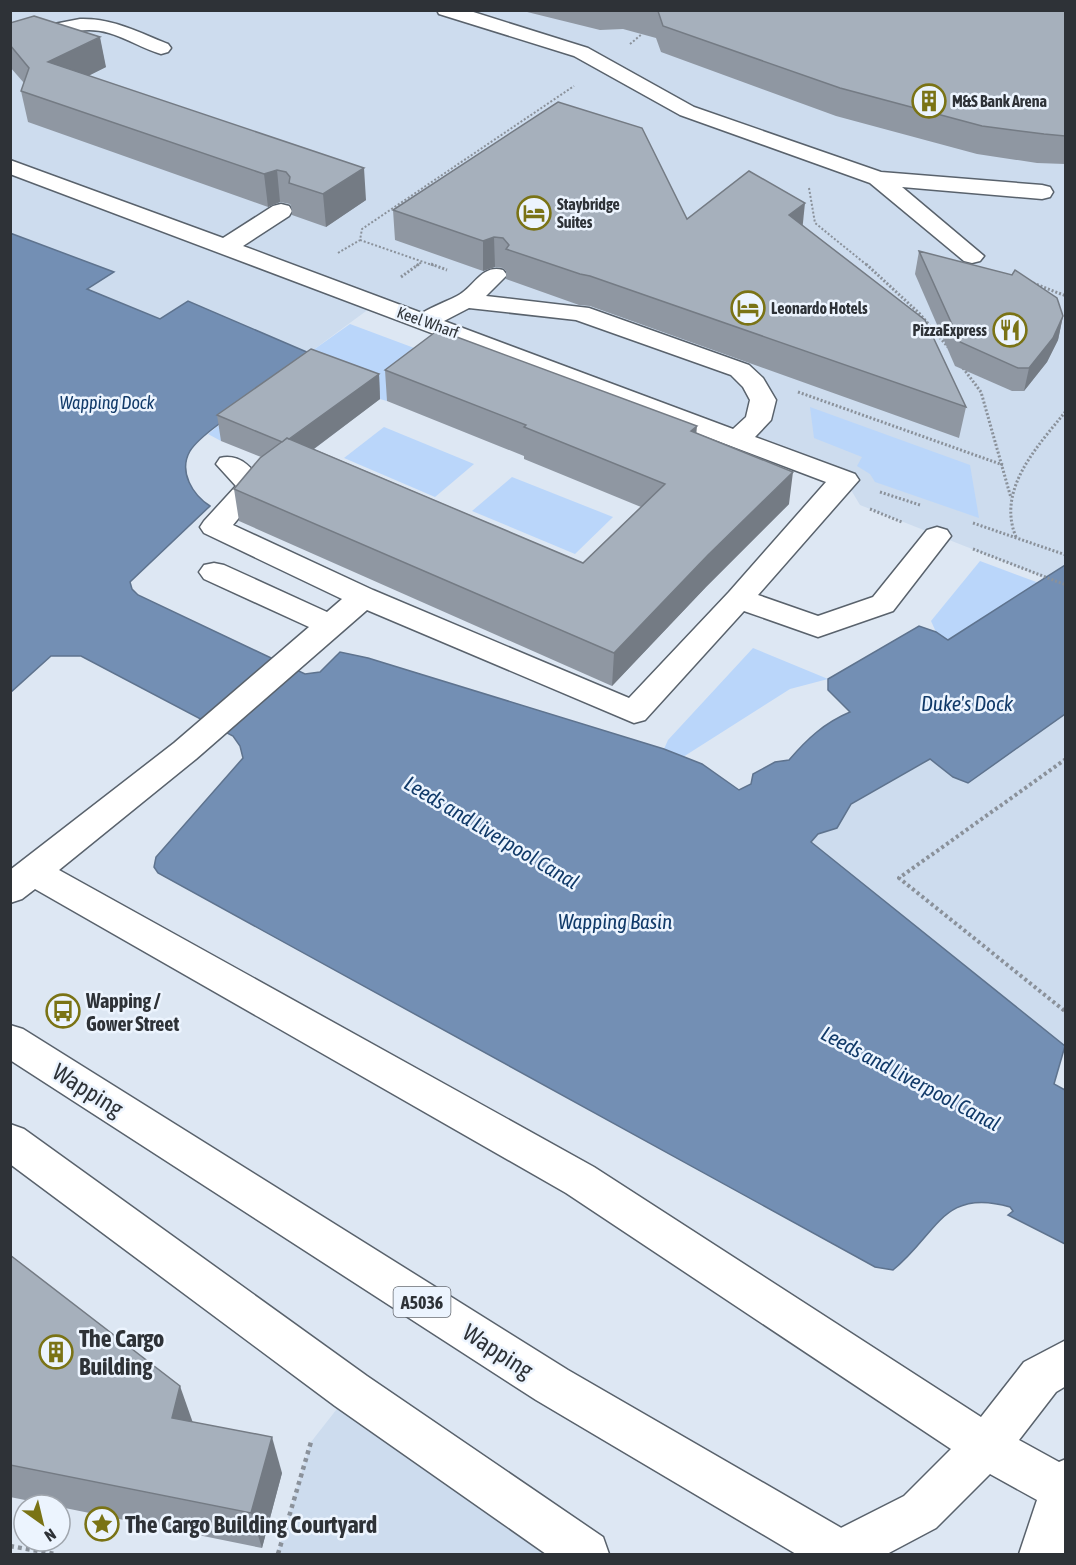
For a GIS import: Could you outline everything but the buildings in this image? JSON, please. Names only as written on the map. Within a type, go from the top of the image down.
[{"type":"main road","points":[[10,48],[44,32],[84,25],[110,10]]},
{"type":"main road","points":[[446,10],[581,52],[687,111],[878,178],[1042,192]]},
{"type":"main road","points":[[45,17],[84,25],[106,26],[161,48]]},
{"type":"main road","points":[[48,52],[76,39],[84,25]]},
{"type":"main road","name":"Keel Wharf","points":[[10,166],[845,480],[827,497],[739,599]]},
{"type":"main road","points":[[878,178],[972,256]]},
{"type":"main road","points":[[225,247],[281,211]]},
{"type":"main road","points":[[426,321],[447,308],[467,301],[495,275]]},
{"type":"main road","points":[[467,301],[580,313],[740,370],[754,383],[763,400],[758,420],[738,438]]},
{"type":"main road","points":[[230,464],[251,486],[214,527],[363,597],[634,712],[739,599],[818,627],[883,604],[937,536]]},
{"type":"main road","points":[[214,572],[330,625]]},
{"type":"main road","points":[[363,597],[185,751],[22,881],[580,1180],[986,1446],[1064,1485],[1042,1554]]},
{"type":"main road","name":"Wapping","points":[[10,1040],[552,1385],[840,1554]]},
{"type":"main road","points":[[10,1141],[351,1391],[586,1554]]},
{"type":"main road","points":[[840,1554],[920,1512],[986,1446],[1040,1377],[1065,1361]]},
{"type":"path","points":[[331,257],[360,240],[362,229],[606,64]]},
{"type":"path","points":[[803,153],[815,223],[875,273],[937,332],[949,349]]},
{"type":"path","points":[[360,240],[454,273]]},
{"type":"path","points":[[972,256],[1065,296]]},
{"type":"path","points":[[396,281],[423,262]]},
{"type":"path","points":[[962,366],[981,392],[1003,465],[1011,498],[1010,521],[1017,538],[1065,555]]},
{"type":"path","points":[[797,391],[1003,465]]},
{"type":"path","points":[[1011,498],[1029,460],[1065,411]]},
{"type":"path","points":[[985,554],[1065,585]]},
{"type":"path","points":[[1065,759],[899,878],[1065,1012]]},
{"type":"path","points":[[278,1554],[310,1442]]},
{"type":"path","points":[[10,1546],[55,1554]]},
{"type":"shaded area","points":[[10,11],[1065,11],[1065,565],[1046,578],[860,505],[845,480],[377,303],[309,353],[188,301],[160,319],[87,288],[113,272],[11,233]]},
{"type":"shaded area","points":[[350,324],[441,358],[387,401],[380,399],[221,441],[208,434],[309,353]]},
{"type":"shaded area","points":[[810,407],[970,465],[979,518],[875,482],[870,474],[857,466],[862,457],[814,438]]},
{"type":"shaded area","points":[[384,427],[474,464],[435,497],[344,458]]},
{"type":"shaded area","points":[[512,477],[613,517],[575,554],[472,511]]},
{"type":"shaded area","points":[[980,561],[1039,583],[947,640],[936,632],[931,621]]},
{"type":"shaded area","points":[[753,648],[828,679],[790,689],[683,757],[664,749],[668,740]]},
{"type":"shaded area","points":[[1065,714],[1065,1046],[811,842],[818,834],[837,828],[850,804],[931,759],[953,777],[968,783]]},
{"type":"shaded area","points":[[351,1391],[586,1554],[277,1554],[311,1442]]},
{"type":"water","name":"Wapping Basin","points":[[10,233],[114,272],[87,289],[160,319],[188,301],[309,353],[208,432],[190,451],[186,467],[189,482],[198,496],[210,506],[130,582],[132,589],[138,595],[305,674],[320,672],[340,652],[368,658],[664,749],[702,764],[739,790],[751,784],[753,774],[775,762],[789,760],[816,732],[850,712],[828,690],[828,679],[919,626],[936,632],[948,640],[1065,565],[1065,714],[968,783],[953,777],[930,759],[851,804],[837,828],[818,834],[811,842],[1065,1046],[1054,1084],[1065,1090],[1065,1244],[1008,1215],[1013,1211],[1010,1207],[969,1203],[942,1218],[893,1270],[875,1267],[158,873],[154,867],[156,857],[243,758],[240,746],[233,736],[81,656],[51,656],[11,692]]},
{"type":"place","name":"M&S Bank Arena","points":[[929,101]]},
{"type":"place","name":"Staybridge Suites","points":[[534,213]]},
{"type":"place","name":"Leonardo Hotels","points":[[748,308]]},
{"type":"place","name":"PizzaExpress","points":[[1010,330]]},
{"type":"place","name":"Wapping / Gower Street","points":[[63,1011]]},
{"type":"place","name":"The Cargo Building","points":[[56,1352]]},
{"type":"place","name":"The Cargo Building Courtyard","points":[[102,1524]]},
{"type":"water label","name":"Wapping Dock","points":[[107,402]]},
{"type":"water label","name":"Duke's Dock","points":[[967,703]]},
{"type":"water label","name":"Leeds and Liverpool Canal","points":[[492,832]]},
{"type":"water label","name":"Leeds and Liverpool Canal","points":[[911,1078]]}]
